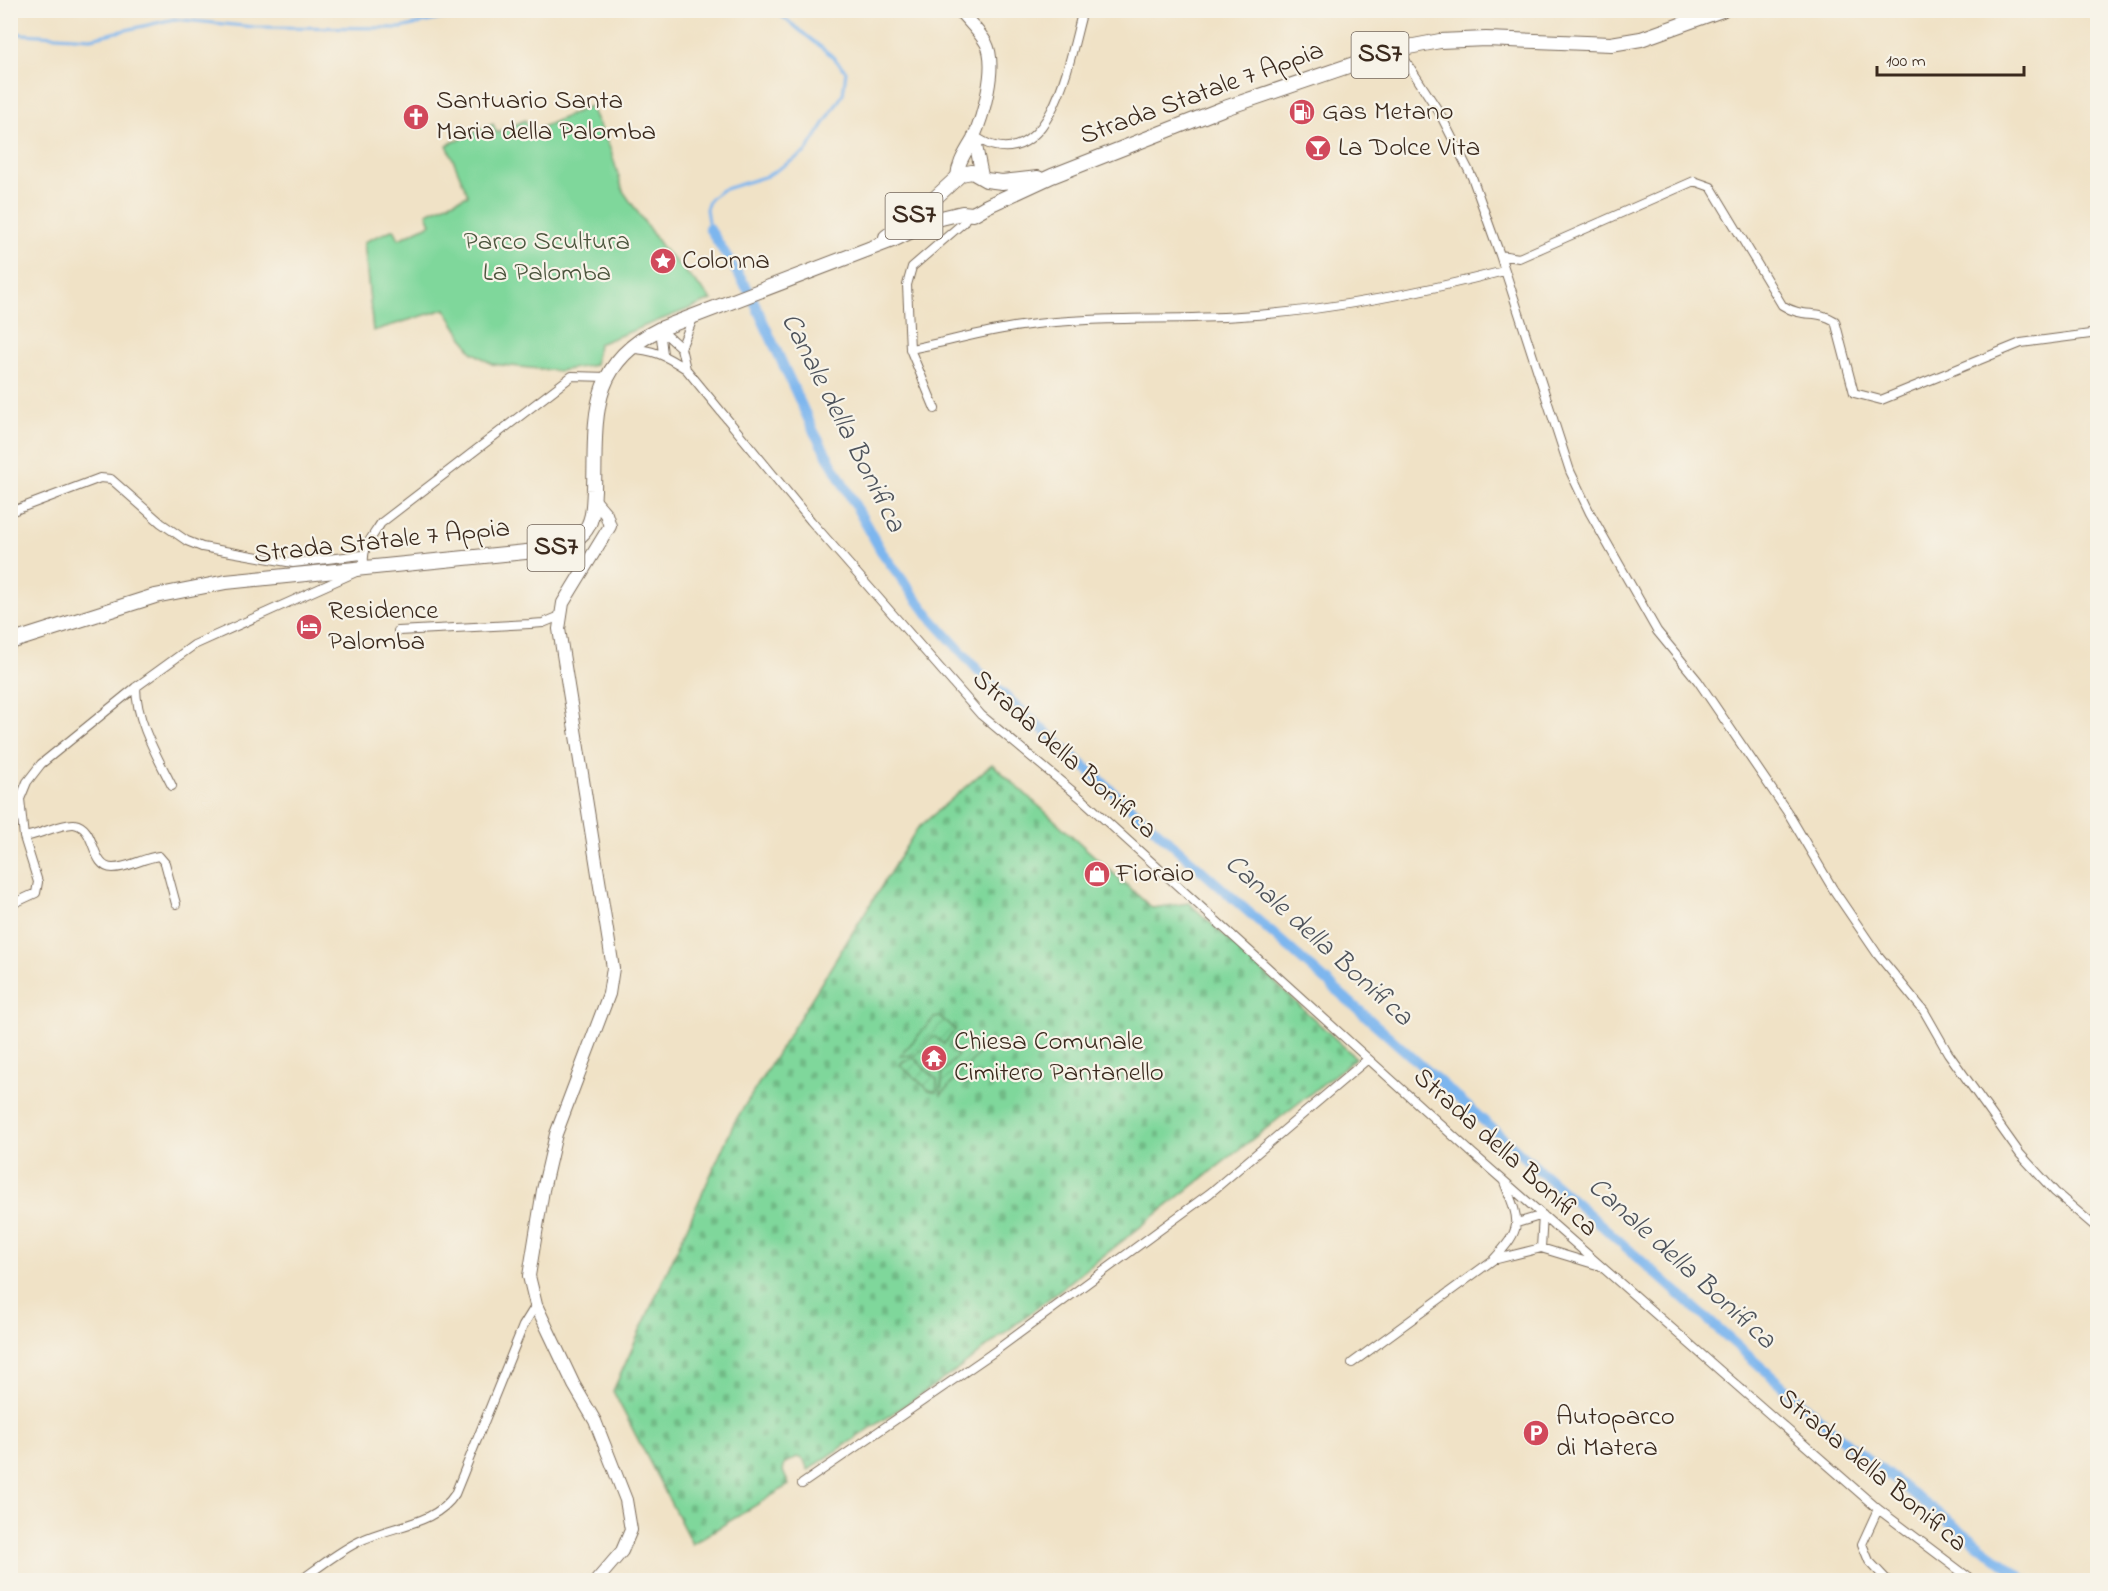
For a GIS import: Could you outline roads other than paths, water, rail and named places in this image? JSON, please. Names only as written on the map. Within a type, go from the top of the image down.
[{"type":"main road","points":[[959,10],[987,45],[991,64],[974,136],[957,167],[953,182],[951,202],[965,214]]},
{"type":"main road","name":"Strada Statale 7 Appia","points":[[10,642],[154,596],[226,582],[364,562],[555,549],[584,533],[592,518],[594,427],[597,401],[607,377],[627,349],[660,328],[877,245],[937,219],[979,213],[987,206],[1052,177],[1222,109],[1398,49],[1440,41],[1486,39],[1611,44],[1641,39],[1722,10]]},
{"type":"main road","points":[[974,136],[984,178],[991,190],[987,206]]},
{"type":"main road","name":"Strada Statale 7 Appia","points":[[877,245],[966,172],[984,178],[1025,181],[1052,177]]},
{"type":"main road","points":[[594,500],[606,514],[609,526],[563,603],[559,629],[613,968],[609,994],[556,1134],[529,1276],[536,1305],[574,1385],[595,1422],[626,1500],[631,1530],[622,1551],[597,1581]]},
{"type":"street","points":[[974,136],[993,146],[1007,148],[1032,139],[1043,128],[1054,107],[1083,10]]},
{"type":"street","points":[[1398,49],[1439,112],[1472,177],[1500,255],[1570,471],[1590,513],[1657,631],[1698,681],[1788,813],[1833,889],[1878,955],[1924,1011],[1948,1053],[2020,1154],[2055,1192],[2097,1229]]},
{"type":"street","points":[[1500,255],[1519,258],[1694,181],[1711,187],[1782,304],[1801,315],[1826,315],[1835,321],[1854,393],[1867,398],[1881,400],[2021,343],[2097,333]]},
{"type":"street","points":[[935,410],[910,349],[907,285],[912,267],[963,223],[965,214]]},
{"type":"street","points":[[910,349],[1021,326],[1106,319],[1242,316],[1321,306],[1428,290],[1504,271]]},
{"type":"street","points":[[681,348],[694,316]]},
{"type":"street","points":[[660,328],[681,348],[686,369]]},
{"type":"street","points":[[660,328],[663,354]]},
{"type":"street","points":[[627,349],[649,349],[663,354],[686,369]]},
{"type":"street","name":"Strada della Bonifica","points":[[686,369],[811,521],[981,715],[1082,799],[1601,1267],[1878,1509],[1972,1581]]},
{"type":"street","points":[[10,905],[36,893],[39,882],[24,837],[20,799],[27,782],[40,764],[136,687],[194,645],[364,562],[381,523],[572,376],[607,377]]},
{"type":"street","points":[[10,512],[100,478],[111,479],[161,523],[187,541],[202,547],[293,563],[364,562]]},
{"type":"street","points":[[398,631],[543,623],[560,616]]},
{"type":"street","points":[[136,687],[136,701],[172,786]]},
{"type":"street","points":[[24,837],[38,836],[72,824],[81,826],[105,866],[113,868],[145,857],[159,856],[165,863],[176,904]]},
{"type":"street","points":[[802,1484],[991,1354],[1210,1193],[1368,1059]]},
{"type":"street","points":[[1352,1363],[1493,1260],[1512,1239],[1518,1218],[1504,1181]]},
{"type":"street","points":[[1516,1223],[1543,1215],[1541,1248]]},
{"type":"street","points":[[1493,1260],[1541,1248],[1601,1267]]},
{"type":"street","points":[[301,1581],[360,1540],[435,1515],[447,1507],[455,1494],[523,1326],[536,1305]]},
{"type":"street","points":[[1878,1509],[1862,1544],[1869,1561],[1887,1581]]},
{"type":"waterway","points":[[10,31],[22,34],[91,38],[174,19],[254,27],[401,28],[478,10]]},
{"type":"waterway","points":[[709,228],[706,209],[710,199],[722,190],[767,176],[806,152],[843,94],[846,71],[831,55],[774,10]]},
{"type":"waterway","name":"Canale della Bonifica","points":[[709,228],[750,293],[814,432],[881,551],[930,617],[986,679],[1849,1445],[2025,1580]]},
{"type":"place","name":"Gas Metano","points":[[1302,112]]},
{"type":"place","name":"Santuario Santa Maria della Palomba","points":[[416,117]]},
{"type":"place","name":"La Dolce Vita","points":[[1318,148]]},
{"type":"place","name":"Colonna","points":[[663,261]]},
{"type":"place","name":"Residence Palomba","points":[[309,627]]},
{"type":"place","name":"Fioraio","points":[[1097,874]]},
{"type":"place","name":"Chiesa Comunale Cimitero Pantanello","points":[[934,1058]]},
{"type":"place","name":"Autoparco di Matera","points":[[1536,1433]]},
{"type":"park label","name":"Parco Scultura La Palomba","points":[[547,258]]}]
